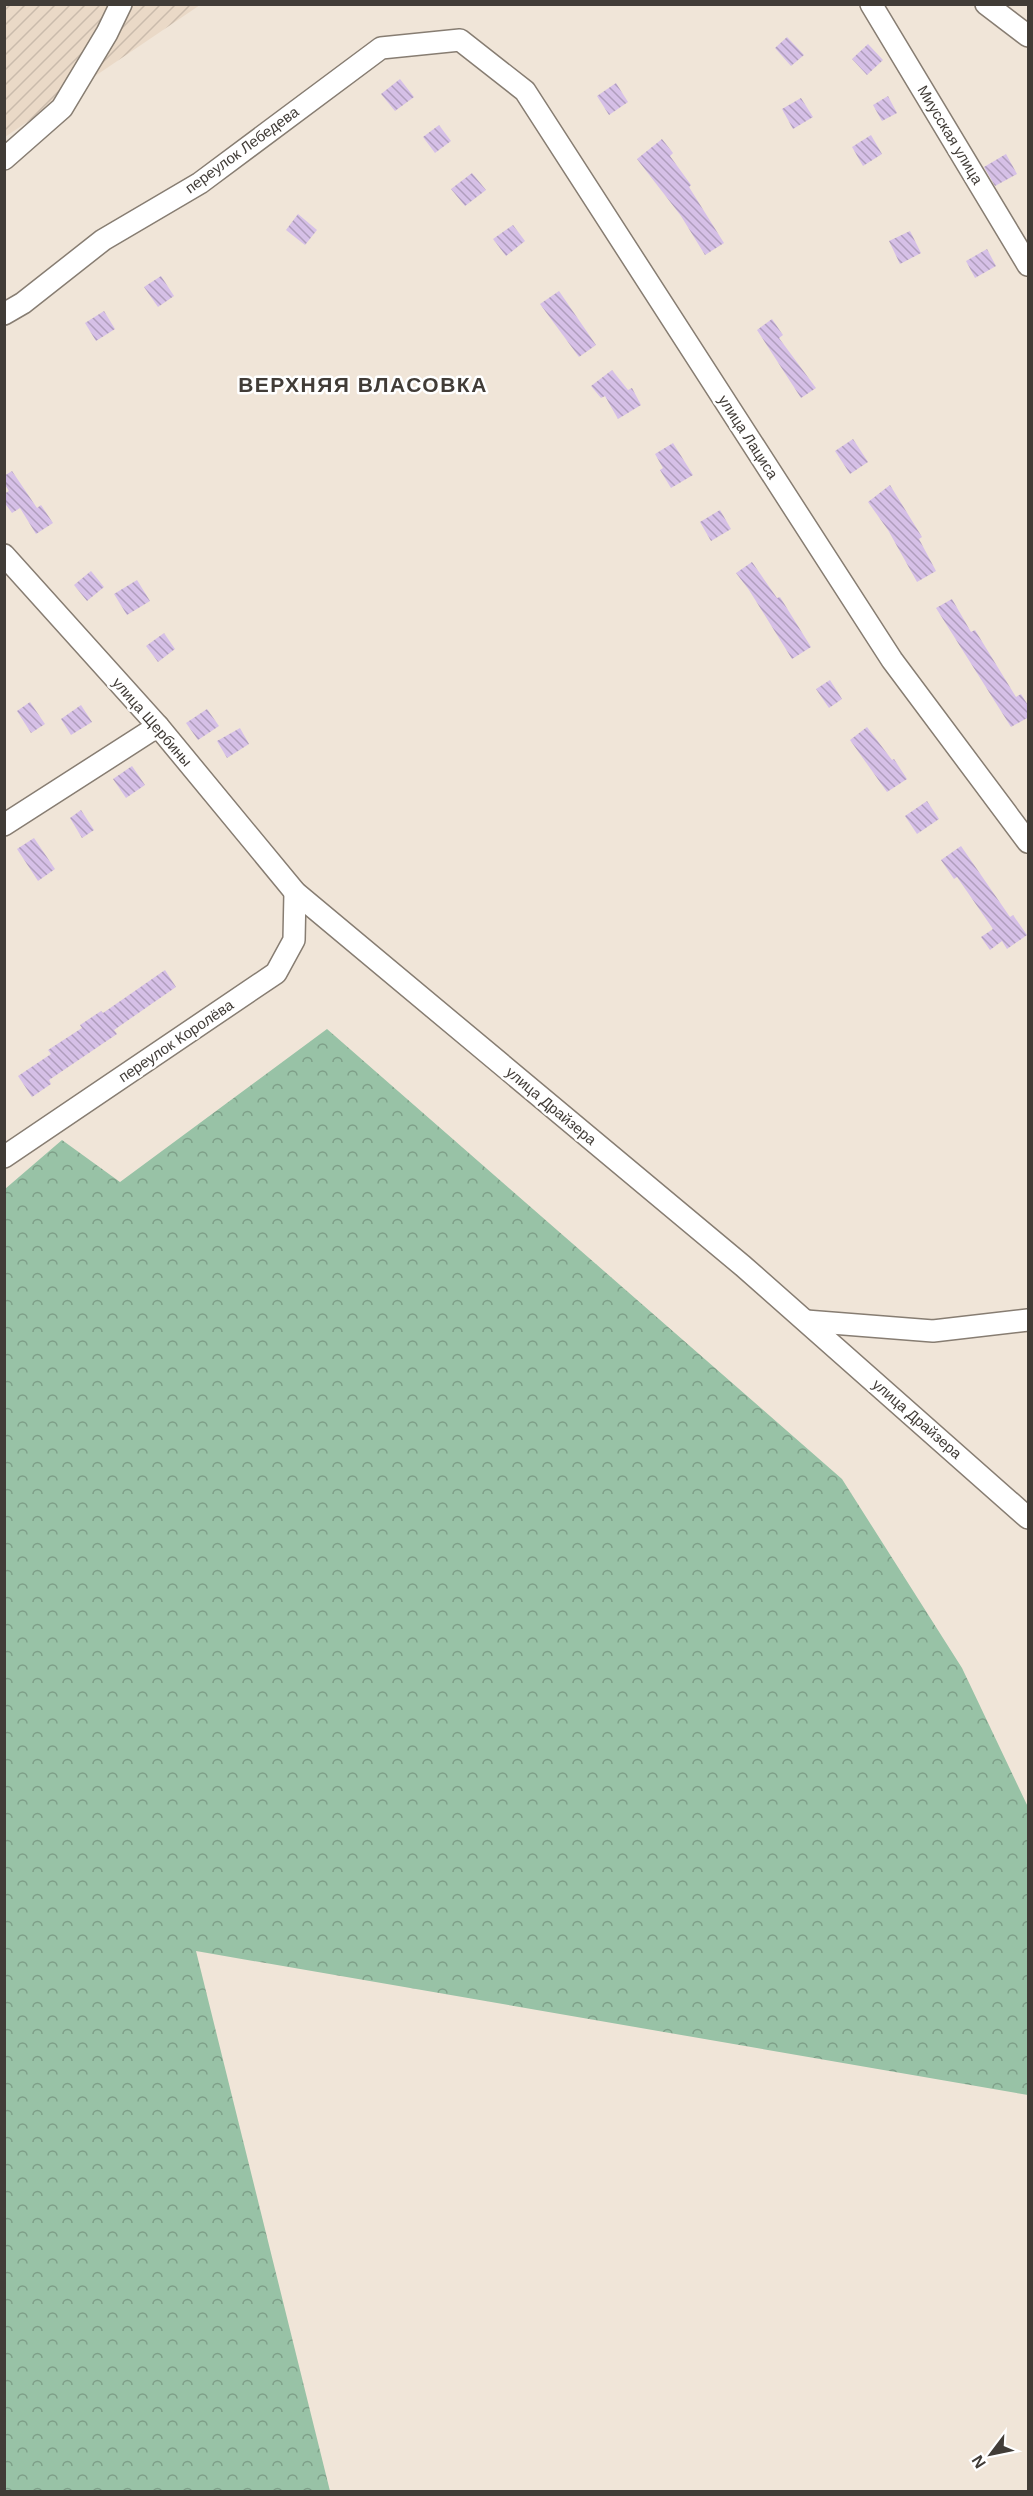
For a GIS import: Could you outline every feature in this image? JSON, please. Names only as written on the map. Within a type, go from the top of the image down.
[{"type":"street","points":[[4,159],[62,108],[108,33],[121,4]]},
{"type":"street","name":"Миусская улица","points":[[871,4],[1029,265]]},
{"type":"street","points":[[986,4],[1029,36]]},
{"type":"street","name":"переулок Лебедева","points":[[4,314],[23,303],[103,240],[200,183],[381,48],[460,40]]},
{"type":"street","name":"улица Лациса","points":[[460,40],[525,91],[892,660],[1029,842]]},
{"type":"street","name":"улица Щербины","points":[[4,555],[158,726],[295,892]]},
{"type":"street","points":[[4,825],[158,726]]},
{"type":"street","name":"переулок Королёва","points":[[4,1157],[276,973],[294,940],[295,892]]},
{"type":"street","name":"улица Драйзера","points":[[295,892],[743,1266],[1029,1518]]},
{"type":"street","points":[[806,1321],[933,1331],[1029,1320]]},
{"type":"shaded area","points":[[5,5],[200,5],[5,137]]},
{"type":"green space","points":[[327,1029],[842,1479],[962,1668],[1028,1807],[1028,2095],[196,1951],[330,2491],[5,2491],[5,1189],[62,1140],[120,1182]]},
{"type":"building","points":[[787,37],[804,55],[791,66],[775,48]]},
{"type":"building","points":[[868,44],[883,60],[867,75],[852,59]]},
{"type":"building","points":[[400,79],[414,97],[395,111],[381,94]]},
{"type":"building","points":[[616,83],[628,102],[609,115],[597,96]]},
{"type":"building","points":[[888,96],[897,113],[882,121],[873,105]]},
{"type":"building","points":[[801,98],[813,117],[793,129],[782,109]]},
{"type":"building","points":[[439,125],[451,141],[435,153],[423,137]]},
{"type":"building","points":[[871,135],[882,154],[863,166],[852,147]]},
{"type":"building","points":[[662,139],[673,153],[670,156],[691,185],[689,187],[724,243],[705,255],[681,216],[637,159]]},
{"type":"building","points":[[1006,154],[1017,174],[995,186],[984,167]]},
{"type":"building","points":[[472,173],[486,190],[465,206],[451,189]]},
{"type":"building","points":[[298,214],[317,230],[305,245],[286,230]]},
{"type":"building","points":[[513,225],[525,241],[506,256],[493,239]]},
{"type":"building","points":[[910,231],[921,253],[900,264],[889,241]]},
{"type":"building","points":[[987,249],[996,266],[975,278],[966,261]]},
{"type":"building","points":[[161,276],[174,296],[158,307],[144,287]]},
{"type":"building","points":[[559,291],[596,345],[579,357],[540,304]]},
{"type":"building","points":[[104,311],[115,329],[96,341],[85,323]]},
{"type":"building","points":[[772,319],[783,335],[779,338],[816,388],[801,398],[757,330]]},
{"type":"building","points":[[612,370],[628,390],[632,388],[641,405],[618,419],[605,396],[601,398],[591,386]]},
{"type":"building","points":[[853,439],[868,462],[850,474],[835,451]]},
{"type":"building","points":[[673,443],[693,475],[671,488],[660,470],[663,468],[655,454]]},
{"type":"building","points":[[12,471],[37,508],[41,505],[53,523],[36,534],[20,508],[12,513],[4,502],[4,494],[9,491],[4,483],[4,476]]},
{"type":"building","points":[[890,485],[922,537],[919,539],[936,571],[917,582],[888,530],[868,502]]},
{"type":"building","points":[[720,510],[731,529],[711,541],[700,522]]},
{"type":"building","points":[[752,562],[777,598],[780,597],[811,647],[792,659],[736,573]]},
{"type":"building","points":[[91,571],[104,587],[87,601],[74,585]]},
{"type":"building","points":[[137,580],[150,601],[127,615],[114,594]]},
{"type":"building","points":[[952,599],[971,632],[975,630],[1016,697],[1021,694],[1029,707],[1029,717],[1011,727],[936,608]]},
{"type":"building","points":[[164,633],[175,649],[158,662],[146,646]]},
{"type":"building","points":[[830,680],[842,699],[829,708],[816,689]]},
{"type":"building","points":[[30,702],[45,724],[31,733],[17,711]]},
{"type":"building","points":[[81,705],[92,722],[71,735],[61,719]]},
{"type":"building","points":[[207,709],[219,726],[198,740],[186,723]]},
{"type":"building","points":[[867,727],[892,760],[894,759],[907,779],[887,792],[850,740]]},
{"type":"building","points":[[240,728],[249,744],[227,758],[217,741]]},
{"type":"building","points":[[132,766],[145,785],[126,798],[113,779]]},
{"type":"building","points":[[927,801],[939,819],[917,834],[905,816]]},
{"type":"building","points":[[81,810],[94,830],[82,838],[70,818]]},
{"type":"building","points":[[34,838],[55,869],[38,881],[17,849]]},
{"type":"building","points":[[961,846],[1010,917],[1013,915],[1027,935],[1007,949],[1002,941],[990,950],[981,937],[993,929],[957,877],[954,879],[941,860]]},
{"type":"building","points":[[165,970],[176,987],[114,1030],[117,1034],[49,1080],[51,1084],[32,1097],[18,1076],[51,1054],[48,1050],[82,1028],[80,1025],[101,1011],[103,1013]]},
{"type":"district","name":"ВЕРХНЯЯ ВЛАСОВКА","points":[[363,385]]}]
